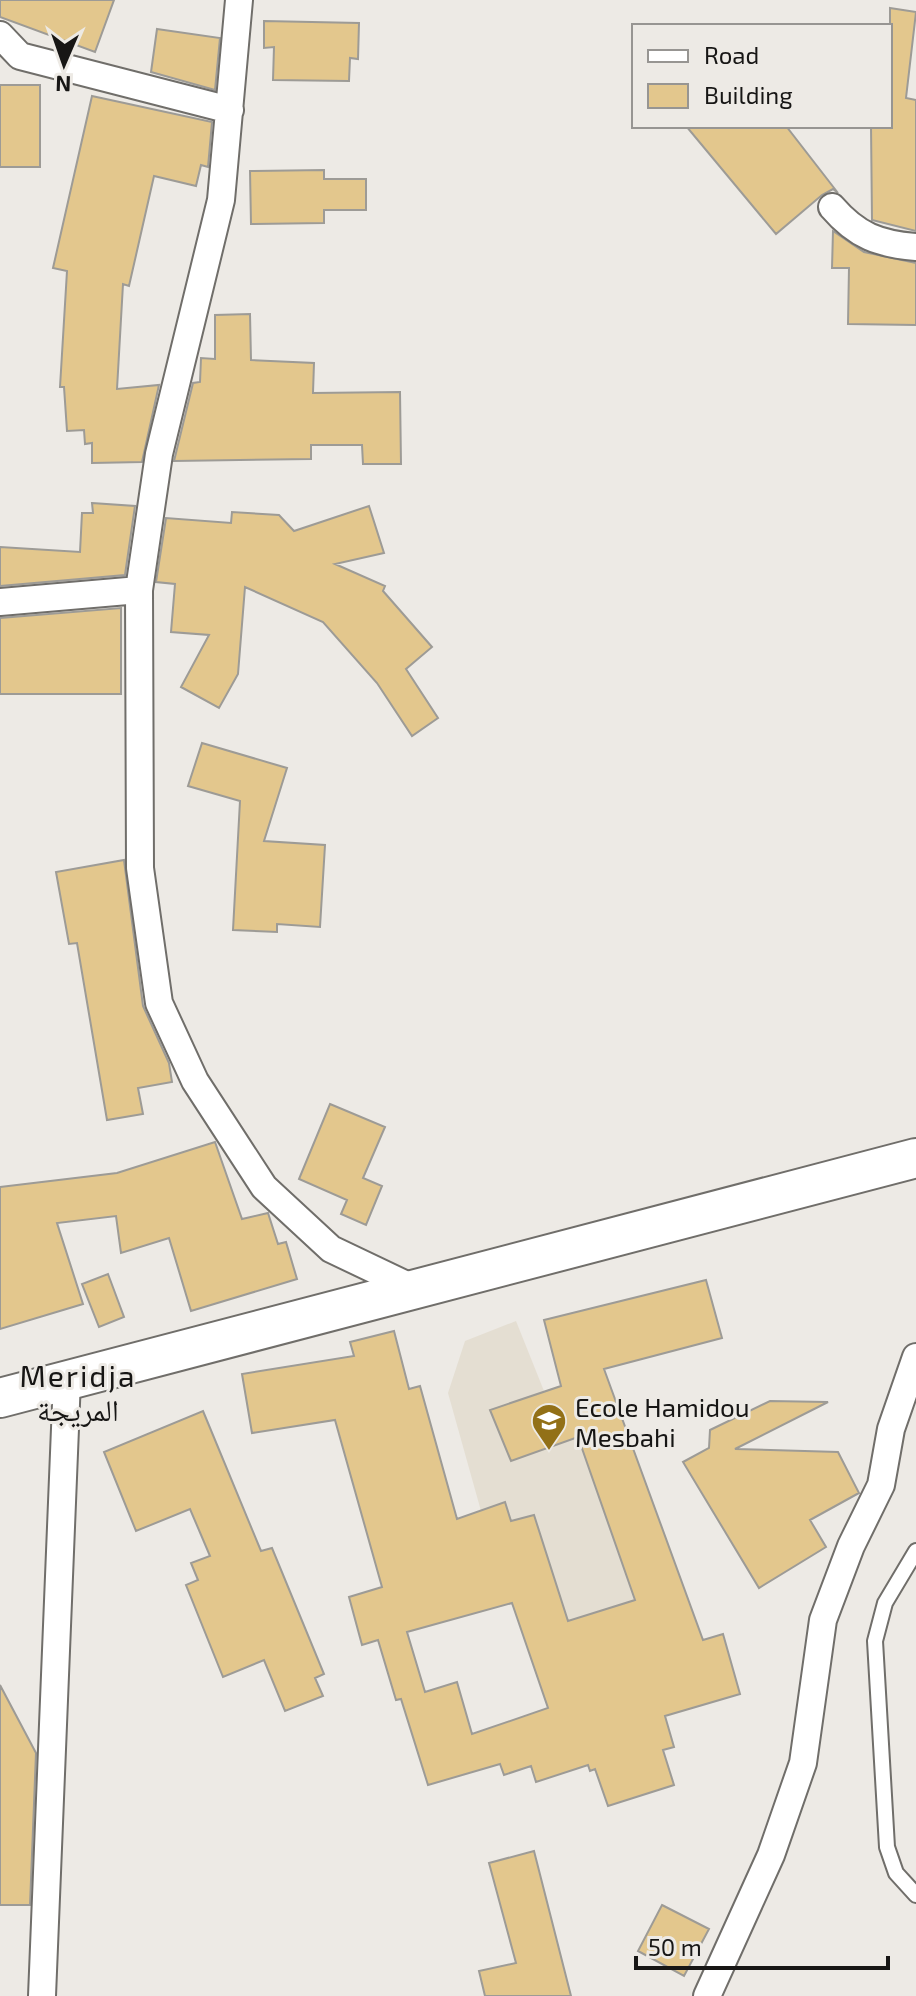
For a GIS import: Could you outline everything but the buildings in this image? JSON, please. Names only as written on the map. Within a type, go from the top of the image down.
[{"type":"street","points":[[239,0],[221,200],[159,454],[139,590],[140,868],[159,1003],[195,1081],[264,1187],[331,1249],[417,1290]]},
{"type":"street","points":[[0,35],[20,56],[230,110]]},
{"type":"street","points":[[832,207],[850,228],[876,242],[916,247]]},
{"type":"street","points":[[0,602],[139,590]]},
{"type":"street","points":[[0,1398],[916,1158]]},
{"type":"street","points":[[707,1996],[771,1855],[803,1763],[823,1620],[851,1546],[881,1485],[891,1429],[916,1357]]},
{"type":"street","points":[[42,1996],[67,1379]]},
{"type":"lane","points":[[916,1551],[885,1603],[875,1641],[887,1847],[896,1873],[916,1895]]},
{"type":"shaded area","name":"Ecole Hamidou Mesbahi","points":[[516,1321],[544,1391],[605,1371],[700,1631],[538,1680],[481,1511],[448,1393],[465,1341]]},
{"type":"place","name":"Ecole Hamidou Mesbahi","points":[[549,1452]]},
{"type":"district","name":"Meridja المريجة","points":[[78,1392]]}]
